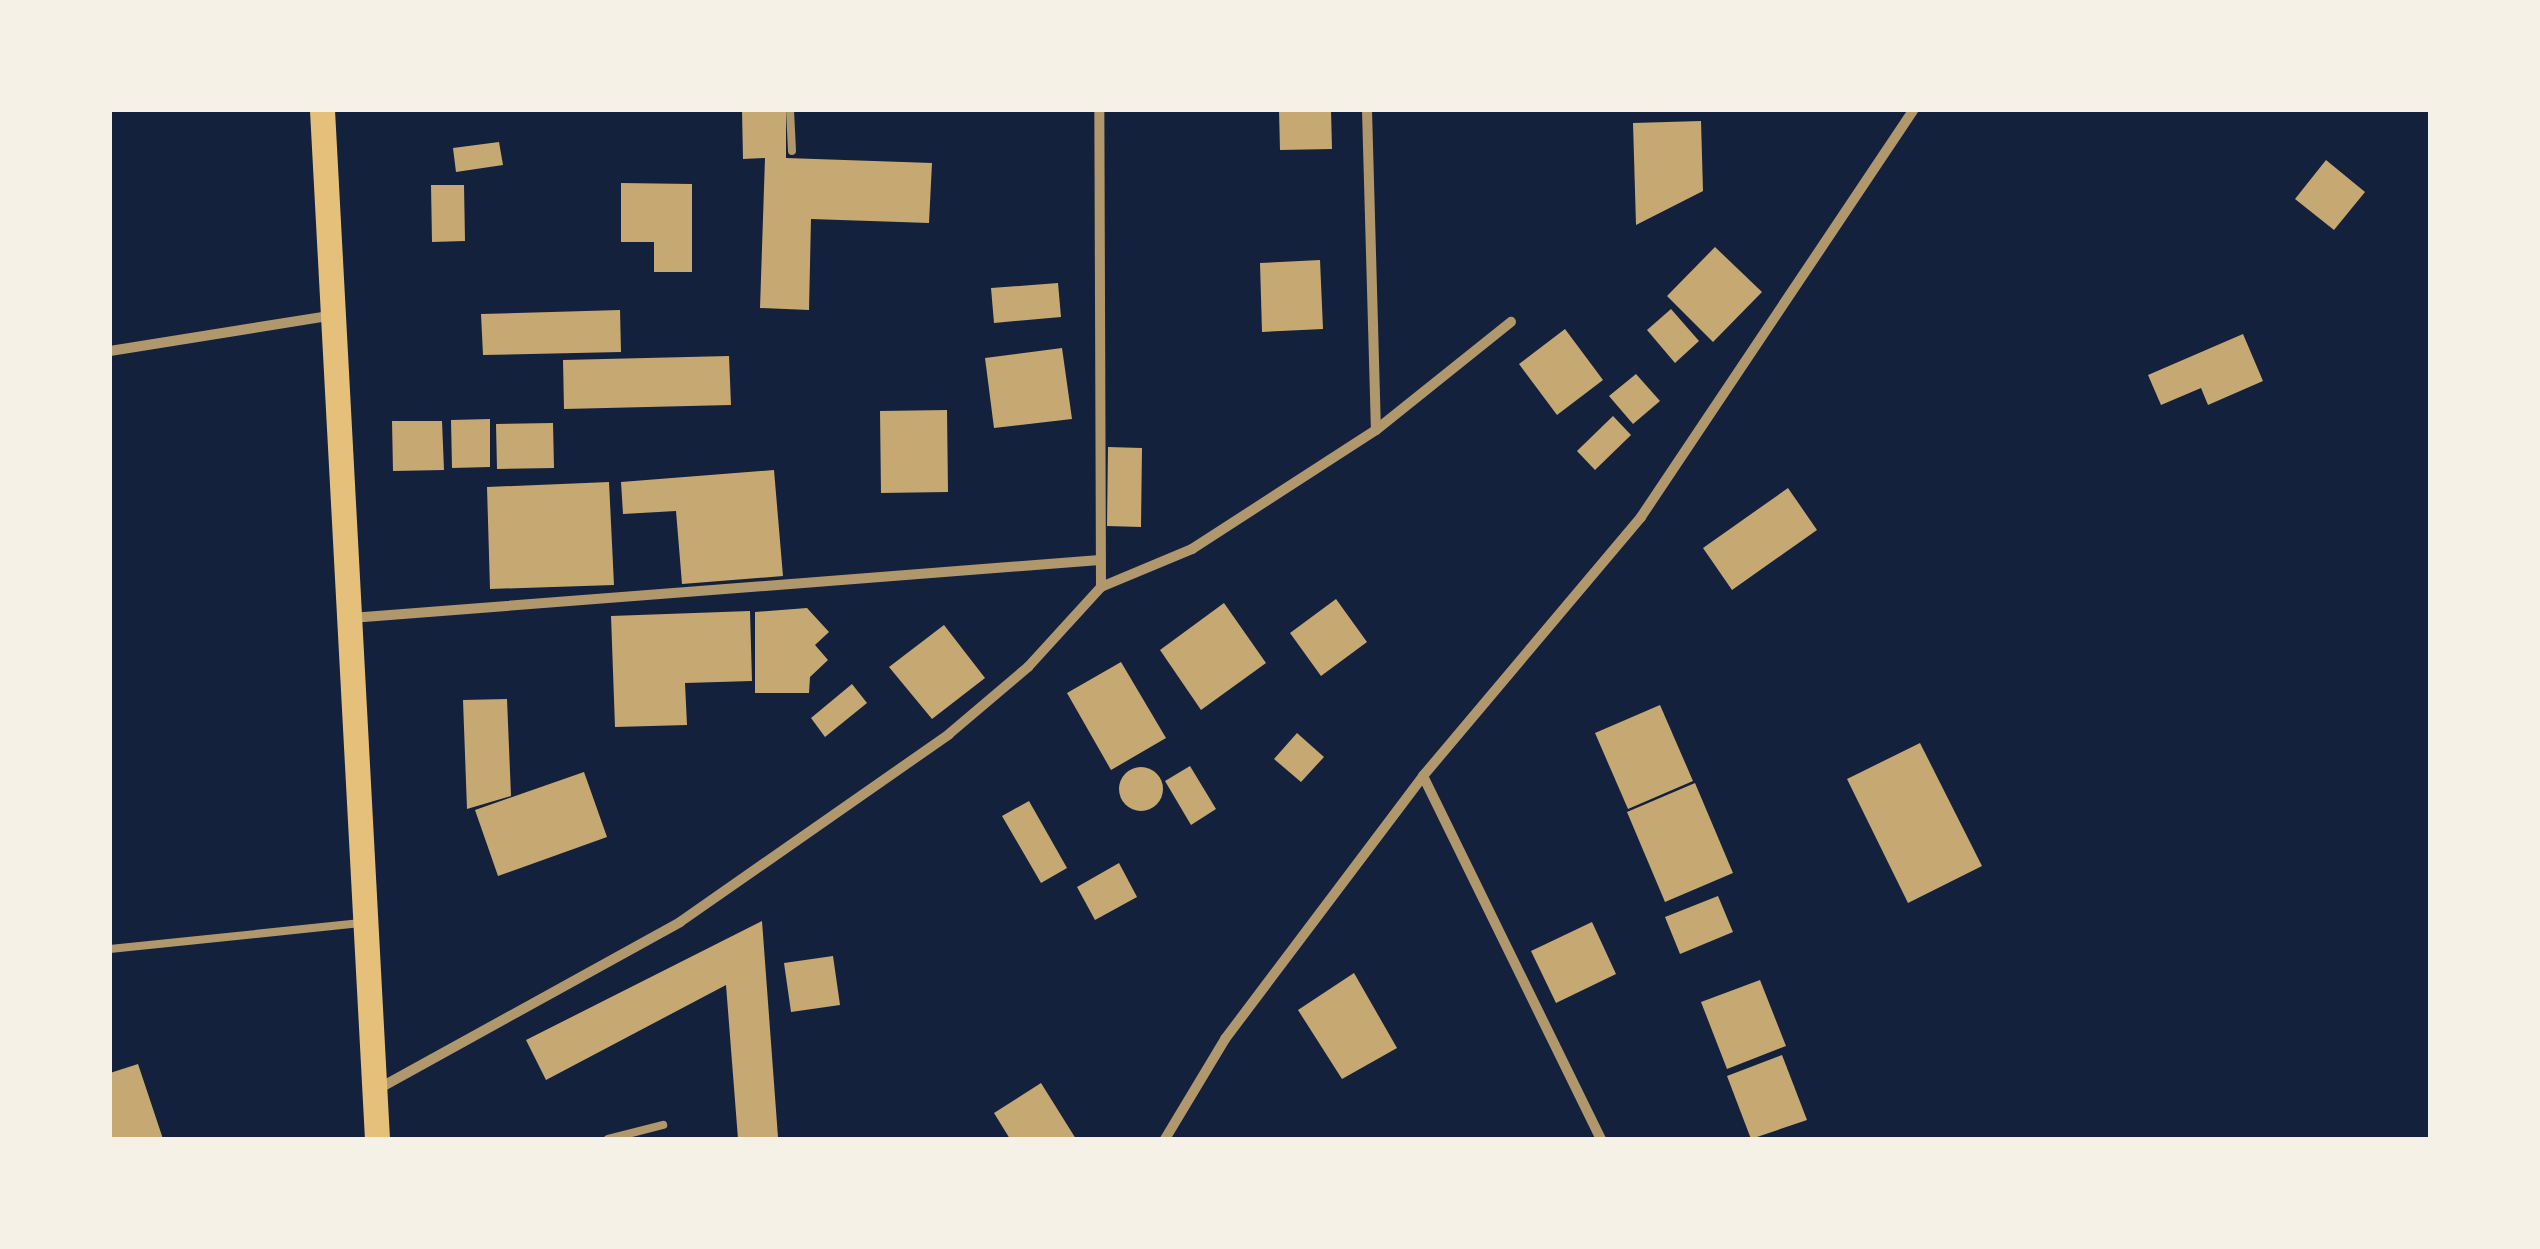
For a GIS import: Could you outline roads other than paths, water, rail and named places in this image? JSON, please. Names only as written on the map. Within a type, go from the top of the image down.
[{"type":"main road","points":[[322,110],[328,316],[350,618],[377,1139]]},
{"type":"street","points":[[1099,110],[1101,587]]},
{"type":"street","points":[[1367,110],[1376,430]]},
{"type":"street","points":[[1164,1139],[1226,1040],[1423,776],[1641,517],[1910,111]]},
{"type":"street","points":[[110,350],[328,316]]},
{"type":"street","points":[[374,1091],[680,922],[949,734],[1028,667],[1101,587],[1192,549],[1376,430],[1511,322]]},
{"type":"street","points":[[350,618],[1100,560]]},
{"type":"street","points":[[1423,776],[1601,1139]]},
{"type":"lane","points":[[790,110],[792,151]]},
{"type":"lane","points":[[110,949],[366,922]]},
{"type":"lane","points":[[608,1139],[663,1125]]}]
